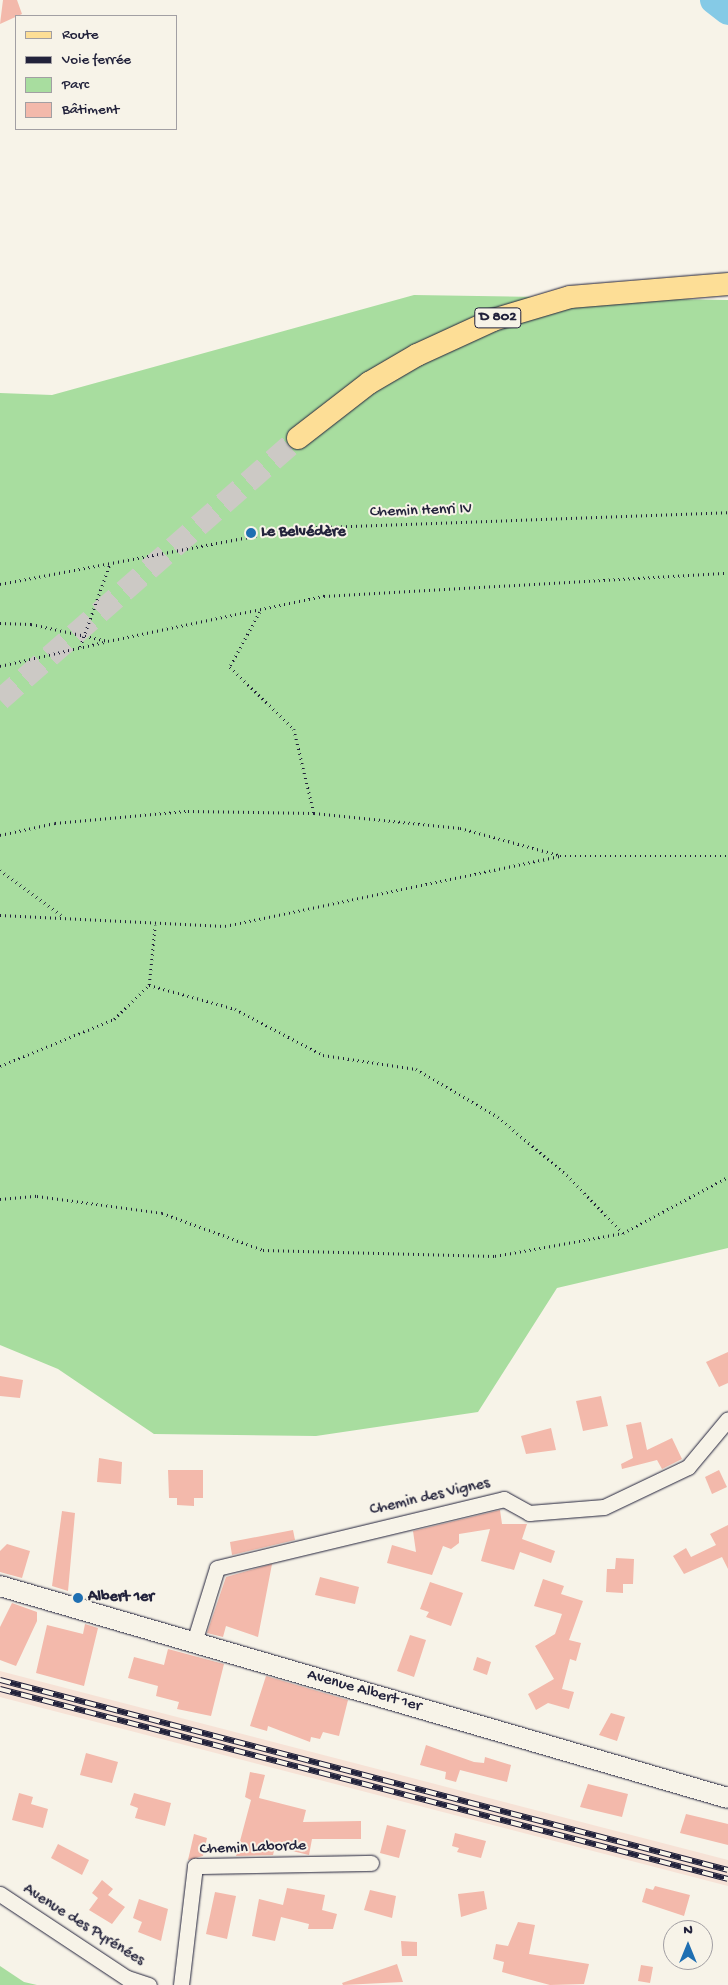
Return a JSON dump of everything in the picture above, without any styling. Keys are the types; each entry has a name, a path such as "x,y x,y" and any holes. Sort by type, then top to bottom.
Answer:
{"main road":[{"name":"D 802","path":"298,438 369,383 417,355 493,320 570,297 728,284"},
{"name":"Avenue Albert 1er","path":"0,1586 728,1798"}],"street":[{"name":"Chemin des Vignes","path":"194,1642 217,1568 504,1499 530,1513 604,1507 688,1467 728,1419"},
{"name":"Chemin Laborde","path":"181,1985 195,1866 371,1863"},
{"name":"Avenue des Pyrénées","path":"0,1894 127,1978 148,1985"}],"path":[{"name":"Chemin Henri IV","path":"0,584 296,528 728,512"},
{"path":"80,647 110,563"},
{"path":"0,666 80,647 324,596 728,572"},
{"path":"260,610 230,667 294,729 314,813"},
{"path":"0,623 31,624 82,638 108,641"},
{"path":"0,835 55,823 188,811 314,813 460,828 560,856"},
{"path":"0,915 63,916 154,925 225,926 560,856 728,856"},
{"path":"0,870 63,916"},
{"path":"0,1066 114,1019 150,985 154,925"},
{"path":"150,985 235,1009 322,1055 416,1069 498,1117 567,1175 623,1233"},
{"path":"0,1199 37,1196 162,1213 263,1250 494,1256 623,1233 728,1177"}],"shaded area":[{"path":"0,1671 728,1860 728,1886 0,1697"}],"green space":[{"path":"414,295 728,300 728,1248 557,1288 478,1412 316,1436 154,1434 58,1369 0,1345 0,393 52,395"},
{"path":"0,1966 24,1982 37,1985 0,1985"}],"building":[{"path":"3,0 17,0 22,14 15,15 15,17 0,24"},
{"path":"728,1352 728,1383 719,1387 706,1362"},
{"path":"0,1376 23,1380 20,1398 0,1396"},
{"path":"601,1396 608,1426 583,1431 576,1401"},
{"path":"641,1422 647,1450 672,1438 682,1459 662,1469 657,1460 622,1469 621,1464 633,1458 626,1425"},
{"path":"551,1428 556,1450 526,1454 521,1436"},
{"path":"99,1458 122,1462 121,1484 97,1482"},
{"path":"168,1470 203,1470 203,1498 194,1498 194,1506 177,1505 177,1498 169,1498"},
{"path":"719,1470 727,1487 712,1494 705,1477"},
{"path":"500,1510 502,1524 527,1524 522,1539 555,1551 551,1563 520,1552 514,1570 481,1561 490,1529 459,1534 459,1543 451,1549 443,1546 432,1575 387,1563 392,1545 416,1552 413,1531"},
{"path":"62,1511 75,1513 68,1591 52,1586"},
{"path":"728,1525 728,1569 722,1557 684,1574 673,1556 686,1548 691,1557 716,1545 710,1534"},
{"path":"293,1530 295,1540 232,1555 230,1542"},
{"path":"7,1544 30,1551 22,1578 0,1572 0,1551"},
{"path":"616,1558 634,1559 633,1584 623,1584 623,1593 606,1592 607,1569 615,1569"},
{"path":"272,1564 258,1637 226,1626 223,1637 207,1633 226,1577"},
{"path":"320,1577 359,1587 355,1604 315,1595"},
{"path":"543,1579 564,1586 561,1594 583,1601 569,1640 581,1643 576,1661 570,1659 562,1689 574,1692 569,1709 548,1703 536,1710 528,1694 554,1679 535,1646 555,1634 562,1614 534,1606"},
{"path":"430,1582 463,1593 451,1626 426,1617 429,1612 420,1609"},
{"path":"12,1603 37,1612 37,1621 16,1666 0,1660 0,1627"},
{"path":"85,1624 98,1628 84,1686 36,1673 47,1625 83,1634"},
{"path":"410,1635 426,1640 414,1677 397,1671"},
{"path":"168,1649 224,1664 211,1716 177,1709 179,1702 156,1696 158,1686 128,1678 134,1657 164,1665"},
{"path":"477,1657 491,1662 487,1675 473,1670"},
{"path":"266,1676 348,1700 339,1736 323,1732 320,1739 311,1737 310,1742 268,1726 267,1731 250,1726"},
{"path":"611,1713 625,1717 617,1741 599,1735"},
{"path":"426,1745 474,1762 484,1763 485,1757 511,1765 507,1782 460,1770 456,1782 445,1779 446,1772 420,1765"},
{"path":"86,1753 118,1762 112,1783 80,1775"},
{"path":"250,1772 265,1775 259,1798 306,1810 303,1822 361,1821 361,1839 312,1839 309,1855 275,1847 273,1855 236,1856 251,1800 245,1797"},
{"path":"588,1784 628,1794 622,1817 580,1807"},
{"path":"19,1793 33,1797 31,1804 48,1809 43,1828 12,1820"},
{"path":"134,1793 171,1803 165,1826 135,1818 138,1808 130,1805"},
{"path":"686,1814 728,1824 728,1845 680,1833"},
{"path":"387,1825 406,1830 399,1858 380,1853"},
{"path":"455,1833 486,1841 481,1858 457,1852 459,1848 452,1846"},
{"path":"194,1834 207,1838 203,1856 188,1860"},
{"path":"58,1844 89,1860 82,1875 51,1858"},
{"path":"102,1880 113,1889 108,1895 125,1907 112,1924 89,1910 98,1898 92,1893"},
{"path":"655,1886 690,1895 684,1916 642,1902 646,1888 653,1890"},
{"path":"287,1888 325,1895 322,1910 337,1914 333,1929 308,1929 309,1924 281,1917 275,1941 252,1936 259,1899 283,1905"},
{"path":"370,1890 396,1896 392,1918 364,1910"},
{"path":"484,1891 487,1909 461,1917 458,1894"},
{"path":"215,1892 236,1896 227,1939 206,1934"},
{"path":"139,1899 168,1909 161,1941 138,1932 142,1922 133,1918"},
{"path":"518,1922 535,1925 529,1954 589,1964 584,1984 550,1985 502,1972 504,1962 493,1959 496,1944 508,1946"},
{"path":"401,1941 417,1942 417,1956 402,1956"},
{"path":"397,1964 403,1982 343,1985 342,1983"},
{"path":"641,1965 653,1967 650,1983 638,1981"}],"waterway":[{"path":"714,0 728,11"}],"tunnel":[{"path":"0,700 298,438"}],"railway":[{"path":"0,1680 728,1870"},
{"path":"0,1689 728,1879"}],"place":[{"name":"Le Belvédère","path":"251,533"},
{"name":"Albert 1er","path":"78,1598"}]}
